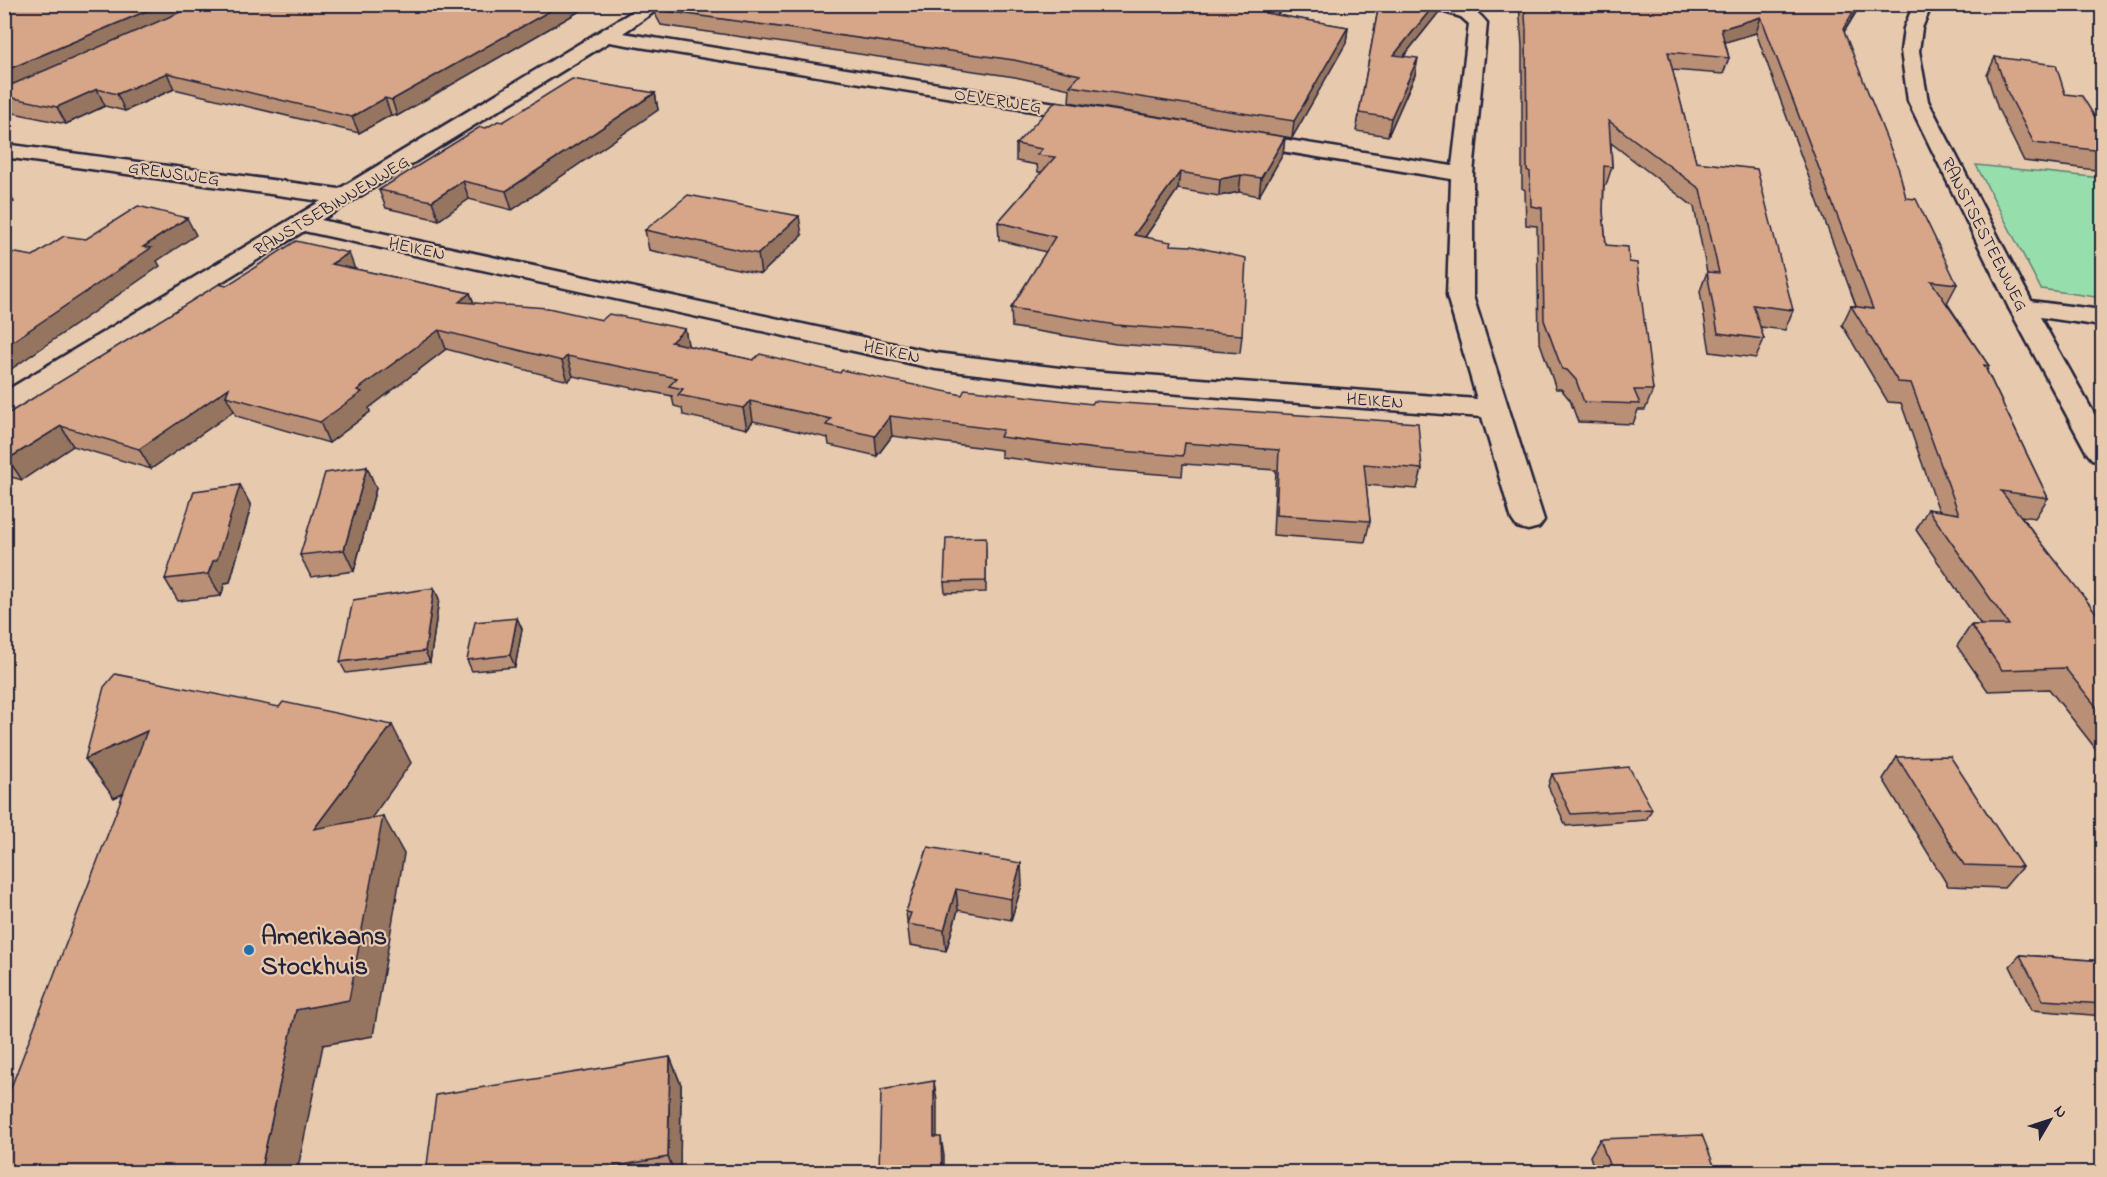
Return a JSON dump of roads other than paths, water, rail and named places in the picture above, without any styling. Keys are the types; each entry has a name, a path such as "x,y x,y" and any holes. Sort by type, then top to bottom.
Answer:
{"street":[{"name":"RANSTSEBINNENWEG","path":"4,404 658,4"},
{"path":"1438,4 1467,13 1478,23 1462,174 1460,296 1528,520"},
{"name":"RANSTSESTEENWEG","path":"1923,4 1912,27 1909,46 1910,63 1918,100 2022,308 2103,453"},
{"name":"OEVERWEG","path":"606,36 1110,117"},
{"path":"1216,135 1462,174"},
{"name":"GRENSWEG","path":"4,150 344,197"},
{"name":"HEIKEN","path":"301,223 936,361 1076,378 1494,409"},
{"path":"2022,308 2103,318"}],"place":[{"name":"Amerikaans Stockhuis","path":"249,950"}]}
